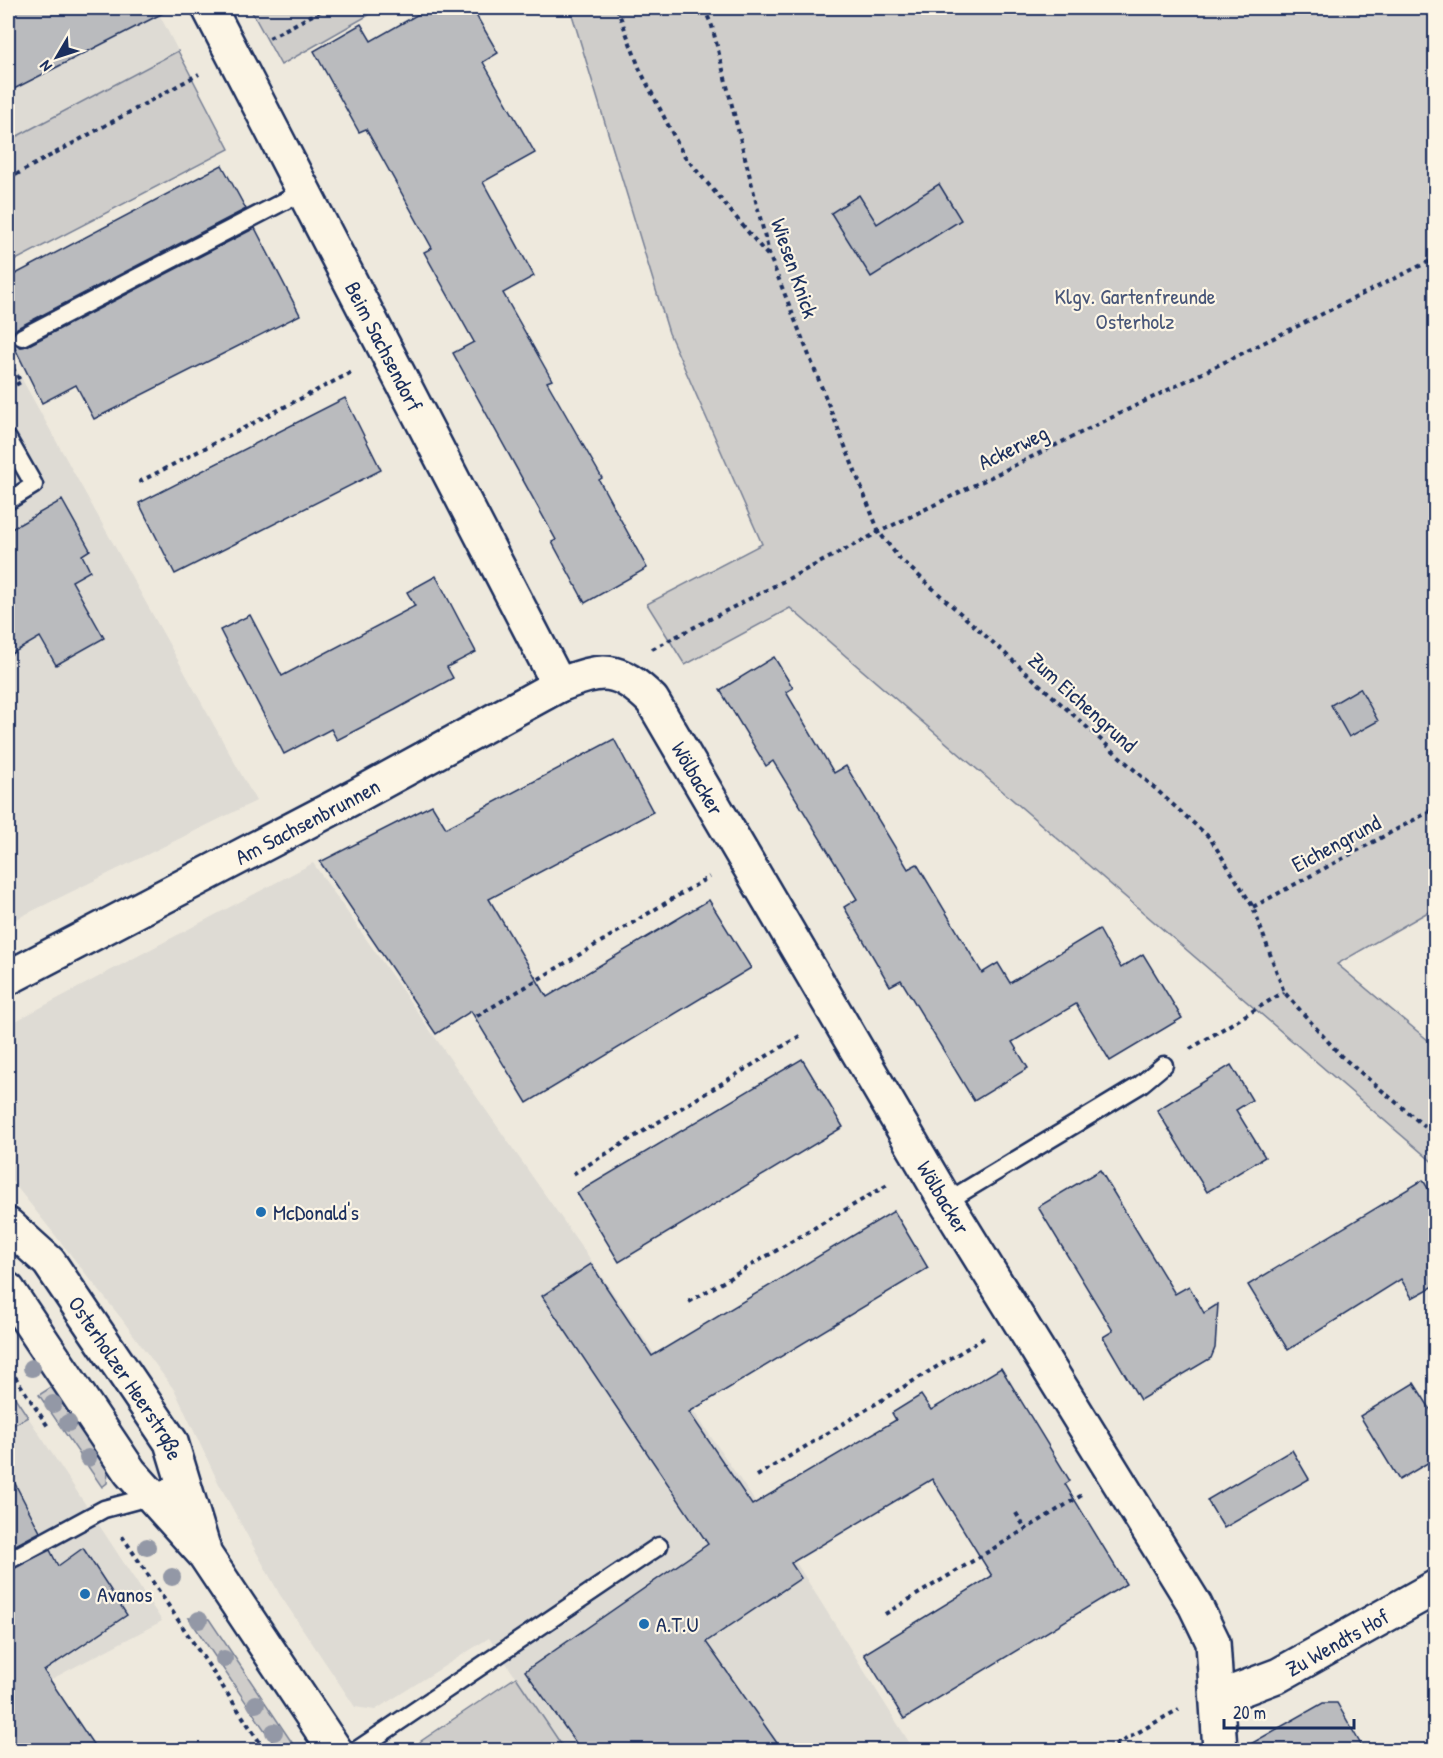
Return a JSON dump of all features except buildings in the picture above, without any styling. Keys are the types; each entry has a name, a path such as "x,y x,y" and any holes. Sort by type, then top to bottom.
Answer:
{"street":[{"name":"Beim Sachsendorf","path":"209,8 302,192 559,685"},
{"name":"Am Sachsenbrunnen","path":"8,978 358,795 559,685 585,674 609,673"},
{"name":"Wölbacker","path":"609,673 632,680 652,700 946,1202 1195,1605 1213,1642 1220,1750"},
{"name":"Osterholzer Heerstraße","path":"8,1225 49,1262 171,1442 205,1555"},
{"name":"Osterholzer Heerstraße","path":"8,1290 130,1472 205,1555 335,1750"},
{"name":"Zu Wendts Hof","path":"1218,1698 1279,1675 1436,1587"}],"lane":[{"path":"22,337 302,192"},
{"path":"8,439 34,485 8,501"},
{"path":"946,1202 1140,1085 1164,1065"},
{"path":"8,1561 104,1509 152,1496 182,1479"},
{"path":"357,1750 659,1546"}],"path":[{"path":"8,179 233,55 326,8"},
{"path":"617,8 640,70 683,154 770,257"},
{"name":"Wiesen Knick","path":"704,8 712,26 770,257 879,532"},
{"name":"Ackerweg","path":"609,673 879,532 1436,258"},
{"path":"139,482 387,354"},
{"path":"8,359 21,382 8,389"},
{"name":"Zum Eichengrund","path":"879,532 899,558 1210,838 1253,907 1284,992"},
{"name":"Eichengrund","path":"1253,907 1436,808"},
{"path":"477,1016 744,856"},
{"path":"1164,1065 1284,992 1341,1056 1436,1136"},
{"path":"573,1174 837,1014"},
{"path":"689,1302 924,1164"},
{"path":"757,1476 1016,1318"},
{"path":"8,1366 51,1431"},
{"path":"885,1614 1025,1528 1114,1477"},
{"path":"104,1509 266,1750"},
{"path":"1016,1513 1025,1528"},
{"path":"1107,1750 1180,1709 1218,1698"}],"shaded area":[{"path":"8,8 156,8 178,51 8,141"},
{"path":"8,354 256,801 8,923"},
{"path":"313,863 588,1256 790,1553 914,1750 565,1750 489,1638 375,1710 355,1707 280,1595 219,1484 175,1391 121,1318 8,1176 8,1025"},
{"path":"28,1417 162,1621 8,1702 8,1428"}],"green space":[{"path":"261,8 381,8 281,65 252,12"},
{"name":"Klgv. Gartenfreunde Osterholz","path":"570,8 1435,8 1435,908 1337,964 1435,1046 1435,1164 790,608 685,665 647,604 762,544 669,333"},
{"path":"178,51 229,149 8,264 8,141"},
{"path":"53,1386 108,1470 107,1483 102,1487 39,1395"},
{"path":"8,1387 28,1417 8,1428"},
{"path":"189,1618 209,1619 297,1750 278,1750"},
{"path":"516,1677 565,1750 412,1750 421,1741"}],"place":[{"name":"McDonald's","path":"261,1212"},
{"name":"Avanos","path":"85,1594"},
{"name":"A.T.U","path":"644,1624"}]}
